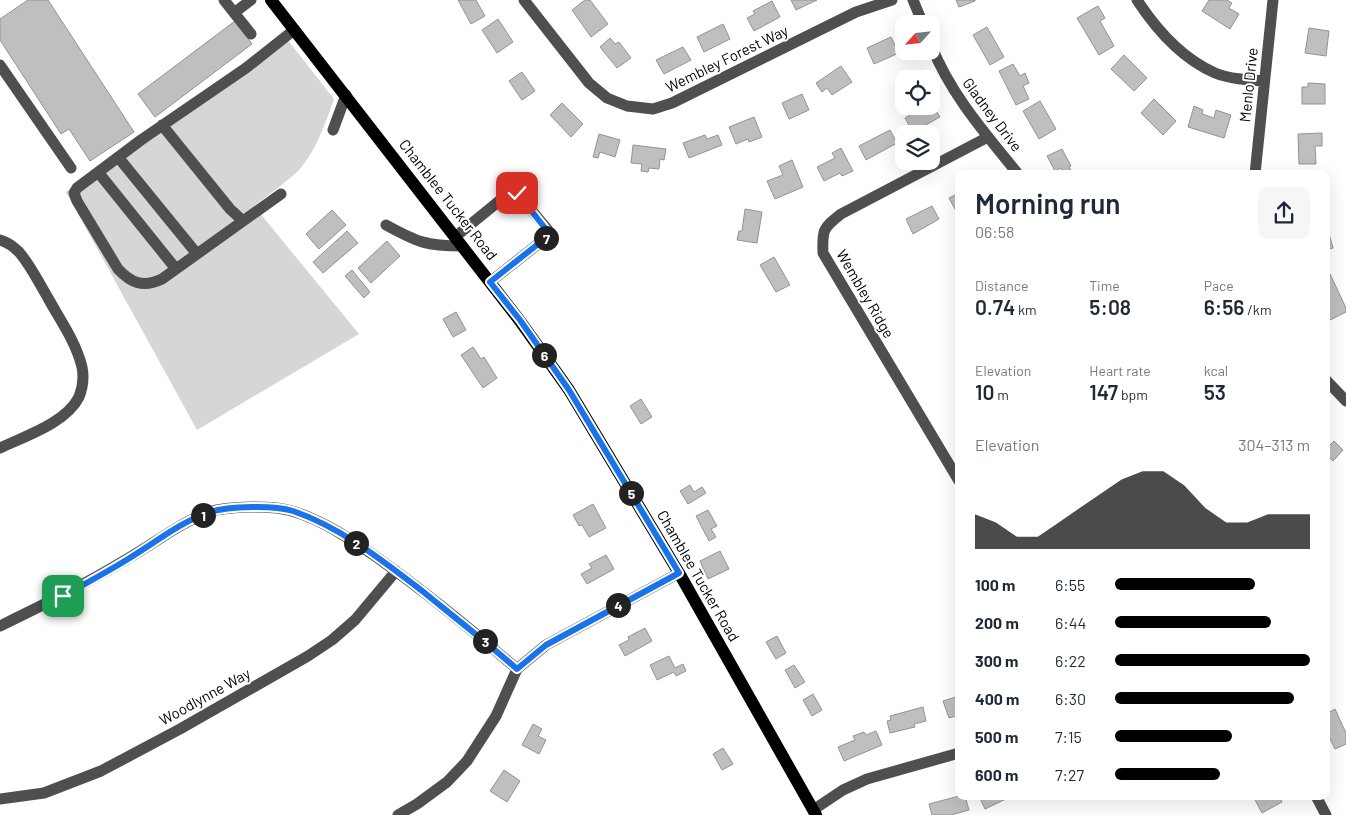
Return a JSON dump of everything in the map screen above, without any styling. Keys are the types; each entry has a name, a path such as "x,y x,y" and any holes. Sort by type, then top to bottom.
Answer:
{"main road":[{"name":"Chamblee Tucker Road","path":"271,0 520,320 569,390 679,573 815,812"}],"street":[{"path":"224,0 251,34"},
{"path":"234,13 251,0"},
{"name":"Wembley Forest Way","path":"524,0 589,83 607,98 627,106 654,109 672,103 856,12 892,0"},
{"path":"913,0 919,15"},
{"path":"1137,0 1164,35 1194,61 1216,73 1244,80 1264,82"},
{"name":"Menlo Drive","path":"1256,170 1273,0"},
{"path":"281,194 153,284 143,284 135,283 126,278 118,270 74,193 77,188 118,157 246,68 294,30"},
{"name":"Gladney Drive","path":"938,60 966,110 1015,170"},
{"path":"0,65 71,168"},
{"path":"333,130 346,95"},
{"path":"162,125 230,209 243,221"},
{"name":"Wembley Ridge","path":"955,475 823,253 822,235 828,224 841,214 988,137"},
{"path":"118,157 196,254"},
{"path":"98,172 176,269"},
{"path":"386,225 421,243 439,246 459,241 509,193 517,193 549,233 547,237 490,282"},
{"path":"0,240 6,242 18,252 34,275 75,346 82,368 83,382 80,394 73,408 59,419 0,448"},
{"path":"1330,384 1346,401"},
{"path":"0,626 63,596 129,559 167,533 209,512 226,508 248,507 290,510 342,534 396,571 476,633 517,669"},
{"name":"Woodlynne Way","path":"0,799 44,793 101,770 308,656 332,640 355,620 396,571"},
{"path":"398,815 447,782 467,761 496,716 517,669 546,645 679,573"},
{"path":"815,812 843,790 867,779 955,754"},
{"path":"1318,800 1326,815"}],"shaded area":[{"path":"283,34 334,99 319,137 303,165 297,172 254,206 359,334 197,430 66,192"}],"building":[{"path":"28,0 48,0 134,132 90,161 69,129 61,134 0,40 0,19"},
{"path":"458,0 476,0 485,16 471,24"},
{"path":"585,0 590,0 608,24 591,37 572,10"},
{"path":"791,0 817,0 796,10"},
{"path":"956,0 975,0 975,1 959,7"},
{"path":"1209,0 1227,0 1232,3 1229,8 1239,14 1230,29 1202,11"},
{"path":"772,1 780,17 754,31 747,18 755,14 753,11"},
{"path":"1098,6 1105,18 1100,21 1114,46 1099,55 1077,18"},
{"path":"498,19 513,42 497,53 482,30"},
{"path":"235,21 252,44 155,117 138,94"},
{"path":"723,24 730,39 704,52 697,37"},
{"path":"987,27 1004,57 990,65 973,35"},
{"path":"1309,28 1329,31 1326,56 1305,53"},
{"path":"891,37 895,45 895,55 874,64 867,48"},
{"path":"610,38 615,44 619,42 631,58 617,68 600,47"},
{"path":"683,47 691,60 664,74 656,60"},
{"path":"1124,55 1147,78 1134,91 1111,69"},
{"path":"1013,64 1020,76 1025,73 1029,83 1023,86 1029,99 1016,105 999,71"},
{"path":"841,66 852,82 832,95 827,88 822,92 816,83"},
{"path":"522,72 535,91 522,100 509,81"},
{"path":"1308,83 1325,84 1325,104 1302,104 1302,87 1308,87"},
{"path":"802,94 809,110 789,119 782,103"},
{"path":"1154,99 1176,121 1163,135 1141,113"},
{"path":"1040,101 1056,129 1039,139 1023,111"},
{"path":"562,103 583,124 571,137 550,115"},
{"path":"1194,106 1203,110 1202,114 1214,118 1216,110 1231,115 1224,138 1188,127"},
{"path":"910,115 939,115 940,117 926,125 909,125 905,118"},
{"path":"754,117 762,137 749,142 748,139 736,144 729,127"},
{"path":"890,130 895,139 895,144 866,160 859,146"},
{"path":"1322,133 1322,146 1315,146 1316,164 1299,164 1298,134"},
{"path":"599,134 620,140 615,157 600,152 598,158 593,157"},
{"path":"705,135 707,139 718,135 722,145 689,158 683,143"},
{"path":"633,145 666,149 664,160 660,159 659,169 649,168 648,172 641,171 642,164 631,163"},
{"path":"841,148 853,171 842,176 840,173 824,181 817,167 835,158 832,153"},
{"path":"1062,149 1071,166 1069,167 1071,170 1062,170 1061,168 1054,170 1047,156"},
{"path":"792,160 803,187 775,199 767,181 783,175 779,166"},
{"path":"955,195 955,209 949,198"},
{"path":"932,206 939,219 913,234 906,219"},
{"path":"745,209 762,212 757,243 737,240 739,231 742,231"},
{"path":"332,210 346,225 319,249 306,234"},
{"path":"347,231 358,243 323,273 313,262"},
{"path":"1330,238 1333,248 1330,249"},
{"path":"387,241 400,256 371,283 358,268"},
{"path":"774,257 790,285 776,292 760,265"},
{"path":"352,270 370,292 364,298 345,276"},
{"path":"1330,274 1346,308 1346,312 1330,320"},
{"path":"456,312 466,330 453,337 443,319"},
{"path":"473,347 481,359 484,357 497,378 483,388 461,355"},
{"path":"641,399 652,417 641,424 630,406"},
{"path":"1334,441 1343,450 1333,461 1330,458 1330,445"},
{"path":"690,485 694,492 702,487 706,493 688,504 680,491"},
{"path":"593,504 606,528 589,537 582,525 579,526 573,515"},
{"path":"708,510 717,526 711,529 716,537 709,541 696,516"},
{"path":"720,551 729,569 708,579 700,561"},
{"path":"606,555 614,569 587,584 581,574 592,568 589,564"},
{"path":"645,628 652,641 625,656 619,645 629,640 628,637"},
{"path":"777,636 786,653 776,659 766,642"},
{"path":"669,656 675,668 683,664 686,671 676,676 674,672 657,680 650,665"},
{"path":"794,665 805,682 795,688 785,670"},
{"path":"813,694 822,710 812,716 803,700"},
{"path":"955,697 955,716 949,718 943,701"},
{"path":"923,707 926,721 914,724 915,727 890,733 887,721 891,720 890,716"},
{"path":"1335,709 1346,733 1346,744 1335,749 1330,739 1330,712"},
{"path":"533,724 542,729 538,736 546,740 539,754 522,745"},
{"path":"876,731 882,745 844,761 838,747 855,740 853,736 864,732 866,735"},
{"path":"723,748 733,764 722,770 713,754"},
{"path":"504,770 520,781 507,802 490,791"},
{"path":"955,797 955,800 966,800 969,810 951,815 932,815 929,804"},
{"path":"981,800 1004,800 985,809"},
{"path":"1255,800 1281,800 1282,802 1262,813"}],"route":[{"path":"63,596 129,559 167,533 209,512 226,508 248,507 290,510 342,534 396,571 476,633 517,669 546,645 618,604 679,573 569,390 520,320 490,282 547,237 549,233 517,193"}]}
